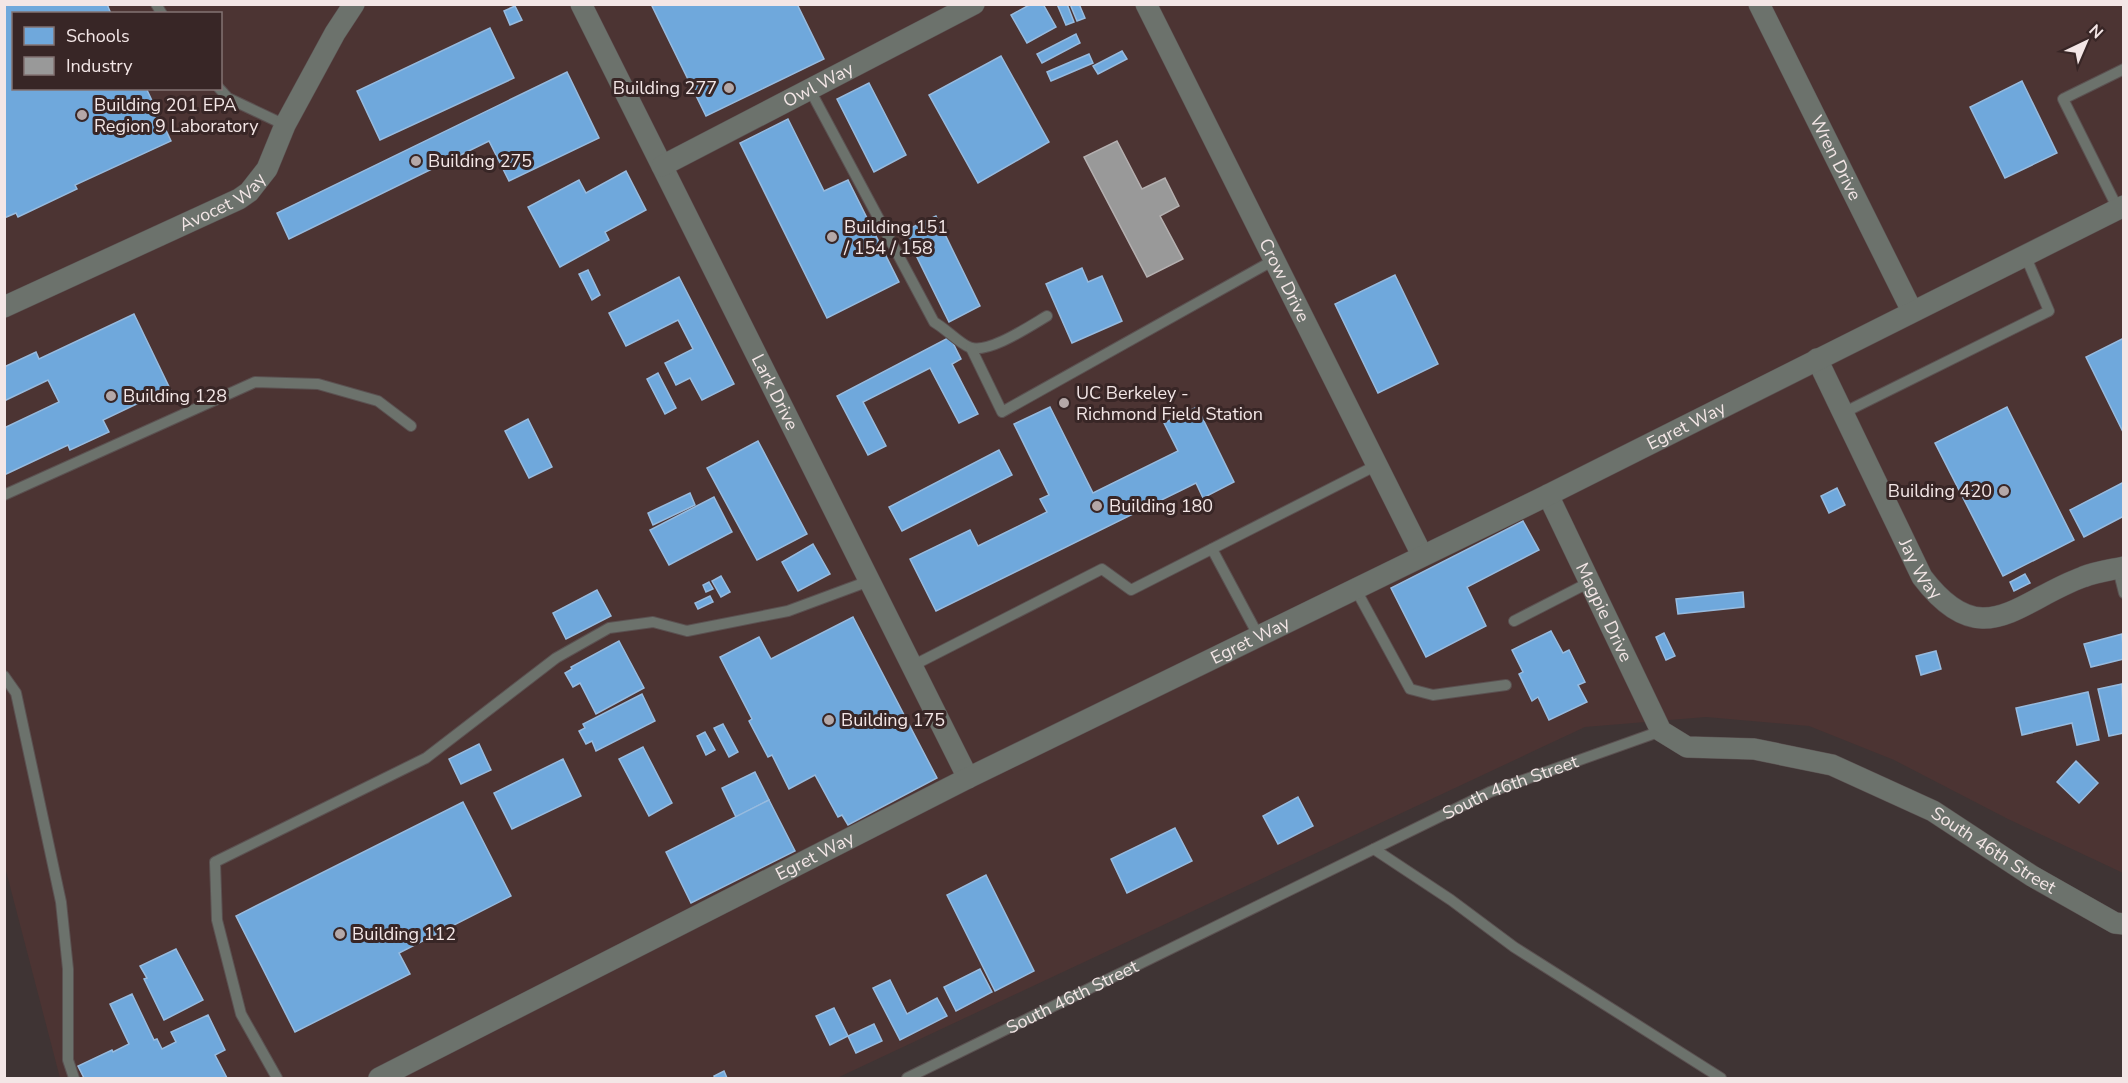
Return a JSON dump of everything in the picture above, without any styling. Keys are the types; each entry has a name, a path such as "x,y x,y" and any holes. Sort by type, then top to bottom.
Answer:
{"street":[{"name":"Avocet Way","path":"4,307 249,192 267,169 285,125 335,33 354,4"},
{"name":"Lark Drive","path":"581,4 968,778"},
{"name":"Owl Way","path":"662,166 974,4"},
{"name":"Crow Drive","path":"1146,4 1422,555"},
{"name":"Wren Drive","path":"1759,4 1912,311"},
{"name":"Egret Way","path":"379,1078 968,778 1548,495 2121,207"},
{"name":"Jay Way","path":"1817,359 1922,577 1933,591 1954,608 1974,618 2001,617 2083,576 2121,568"},
{"name":"Magpie Drive","path":"1548,495 1661,730"},
{"name":"South 46th Street","path":"1661,730 1687,747 1754,749 1832,765 1933,811 2032,876 2115,923 2124,924"}],"lane":[{"path":"2121,207 2063,99 2124,69"},
{"path":"221,90 228,98 285,125"},
{"path":"810,90 934,322 947,329 967,347 978,350 1047,316"},
{"path":"1843,413 2049,310 2025,255"},
{"path":"971,348 1002,412 1274,260"},
{"path":"4,495 255,382 318,384 378,401 411,426"},
{"path":"912,666 1102,569 1131,590 1377,465"},
{"path":"1212,549 1258,635"},
{"path":"2121,568 2124,593"},
{"path":"277,1078 241,1014 217,920 215,862 426,758 556,658 609,628 653,622 687,631 788,610 869,580"},
{"path":"1514,621 1590,582"},
{"path":"1355,588 1410,689 1433,696 1506,685"},
{"path":"4,676 16,693 62,902 68,969 68,1060 74,1078"},
{"name":"South 46th Street","path":"907,1078 1490,792 1661,730"},
{"path":"1374,849 1451,900 1514,947 1721,1078"}],"shaded area":[{"name":"UC Berkeley - Richmond Field Station","path":"4,5 2123,5 2123,873 2008,819 1894,760 1809,726 1706,717 1585,727 837,1078 60,1078 5,867"}],"building: Schools":[{"name":"Building 201 EPA Region 9 Laboratory","path":"4,4 107,4 110,12 12,12 12,90 147,90 171,141 75,185 77,189 18,217 16,213 4,218"},
{"name":"Building 277","path":"651,4 797,4 824,59 706,116"},
{"path":"1031,4 1043,4 1056,27 1027,43 1011,15"},
{"path":"1057,4 1067,4 1074,22 1066,25"},
{"path":"1070,4 1079,4 1085,18 1077,21"},
{"path":"515,6 522,20 510,25 504,11"},
{"path":"490,28 514,78 380,140 357,91"},
{"path":"1076,34 1080,43 1042,63 1037,54"},
{"path":"1122,51 1127,59 1098,74 1093,66"},
{"path":"1089,54 1093,63 1051,81 1047,72"},
{"path":"1001,56 1049,142 978,183 929,95"},
{"name":"Building 275","path":"567,72 599,138 509,181 489,141 289,239 277,213"},
{"path":"2022,81 2057,153 2005,178 1970,107"},
{"path":"869,83 906,155 874,172 837,99"},
{"name":"Building 151 / 154 / 158","path":"788,119 824,191 848,180 899,282 827,318 740,143"},
{"path":"626,171 646,210 605,232 609,240 560,267 528,207 579,180 586,193"},
{"path":"936,216 980,306 949,322 904,231"},
{"path":"1082,268 1088,282 1102,276 1122,321 1072,343 1046,284"},
{"path":"588,270 600,295 592,300 579,274"},
{"path":"1395,275 1438,364 1378,393 1335,304"},
{"path":"679,277 734,384 702,400 690,378 676,385 665,363 693,349 678,320 626,346 609,313"},
{"name":"Building 128","path":"134,314 172,393 149,404 147,399 103,420 109,432 70,450 68,445 4,475 4,428 59,402 48,380 4,401 4,367 36,352 39,359"},
{"path":"950,337 961,359 952,364 978,414 959,423 930,368 863,402 886,446 868,455 837,396"},
{"path":"2124,338 2124,434 2086,357"},
{"path":"658,373 676,408 665,414 647,379"},
{"name":"Building 180","path":"1050,407 1093,493 1178,451 1164,423 1197,407 1234,482 1203,498 1196,483 936,611 910,559 970,530 978,546 1047,512 1040,499 1049,495 1014,424"},
{"name":"Building 420","path":"2007,407 2074,540 2003,576 1935,443"},
{"path":"528,419 552,467 529,478 505,431"},
{"path":"758,441 807,534 757,560 707,468"},
{"path":"999,450 1012,475 902,531 889,507"},
{"path":"2124,482 2124,516 2084,537 2070,510"},
{"path":"1837,488 1845,505 1829,513 1821,496"},
{"path":"690,493 695,505 653,525 648,513"},
{"path":"714,497 732,532 669,565 650,530"},
{"path":"1523,521 1539,550 1467,587 1486,626 1426,657 1391,588"},
{"path":"813,544 830,574 798,591 782,562"},
{"path":"2025,574 2030,583 2014,591 2010,582"},
{"path":"721,576 730,592 721,597 712,581"},
{"path":"709,582 713,589 706,592 703,585"},
{"path":"597,590 611,616 566,639 553,613"},
{"path":"1743,592 1744,607 1678,614 1676,599"},
{"path":"710,596 713,602 698,609 695,603"},
{"name":"Building 175","path":"853,617 937,778 848,825 842,815 838,817 815,775 789,789 772,755 768,757 749,721 752,719 720,657 759,637 771,659"},
{"path":"1551,631 1563,653 1569,650 1585,682 1578,685 1587,702 1549,720 1538,697 1532,701 1519,674 1523,672 1512,650"},
{"path":"1664,633 1675,656 1666,660 1656,637"},
{"path":"2122,634 2124,659 2091,667 2084,644"},
{"path":"619,641 644,688 596,714 580,683 573,687 565,673 572,669 571,667"},
{"path":"1936,651 1941,669 1921,675 1916,656"},
{"path":"2122,684 2124,733 2109,736 2098,689"},
{"path":"2088,692 2099,740 2077,745 2072,723 2022,735 2016,708"},
{"path":"642,694 655,721 596,751 592,741 586,744 579,731 585,728 583,724"},
{"path":"723,724 738,752 729,757 714,728"},
{"path":"705,732 715,750 706,755 697,736"},
{"path":"479,744 491,770 461,784 449,759"},
{"path":"643,747 672,803 649,816 619,759"},
{"path":"563,759 581,796 512,829 494,793"},
{"path":"2076,761 2098,783 2079,803 2057,782"},
{"path":"755,772 769,800 736,817 722,788"},
{"path":"1298,797 1313,826 1278,844 1263,816"},
{"path":"769,800 795,851 691,903 666,852"},
{"name":"Building 112","path":"463,802 511,896 399,953 410,974 295,1032 236,916"},
{"path":"1175,828 1192,861 1127,893 1111,859"},
{"path":"986,875 1034,971 995,991 947,895"},
{"path":"176,949 203,1000 164,1020 140,966"},
{"path":"980,969 992,992 956,1011 944,987"},
{"path":"890,980 907,1014 937,998 947,1016 900,1040 873,988"},
{"path":"132,994 154,1040 157,1039 162,1049 176,1042 171,1032 208,1015 225,1050 215,1055 227,1078 84,1078 78,1066 129,1044 110,1004"},
{"path":"834,1008 848,1036 830,1045 816,1016"},
{"path":"874,1024 882,1041 856,1053 848,1036"},
{"path":"724,1071 727,1078 715,1078 714,1076"}],"building: Industry":[{"path":"1117,141 1142,189 1165,178 1179,206 1160,216 1183,259 1147,277 1084,157"}],"place":[{"name":"Building 277","path":"729,88"},
{"name":"Building 201 EPA Region 9 Laboratory","path":"82,115"},
{"name":"Building 275","path":"416,161"},
{"name":"Building 151 / 154 / 158","path":"832,237"},
{"name":"Building 128","path":"111,396"},
{"name":"UC Berkeley - Richmond Field Station","path":"1064,403"},
{"name":"Building 420","path":"2004,491"},
{"name":"Building 180","path":"1097,506"},
{"name":"Building 175","path":"829,720"},
{"name":"Building 112","path":"340,934"}]}
